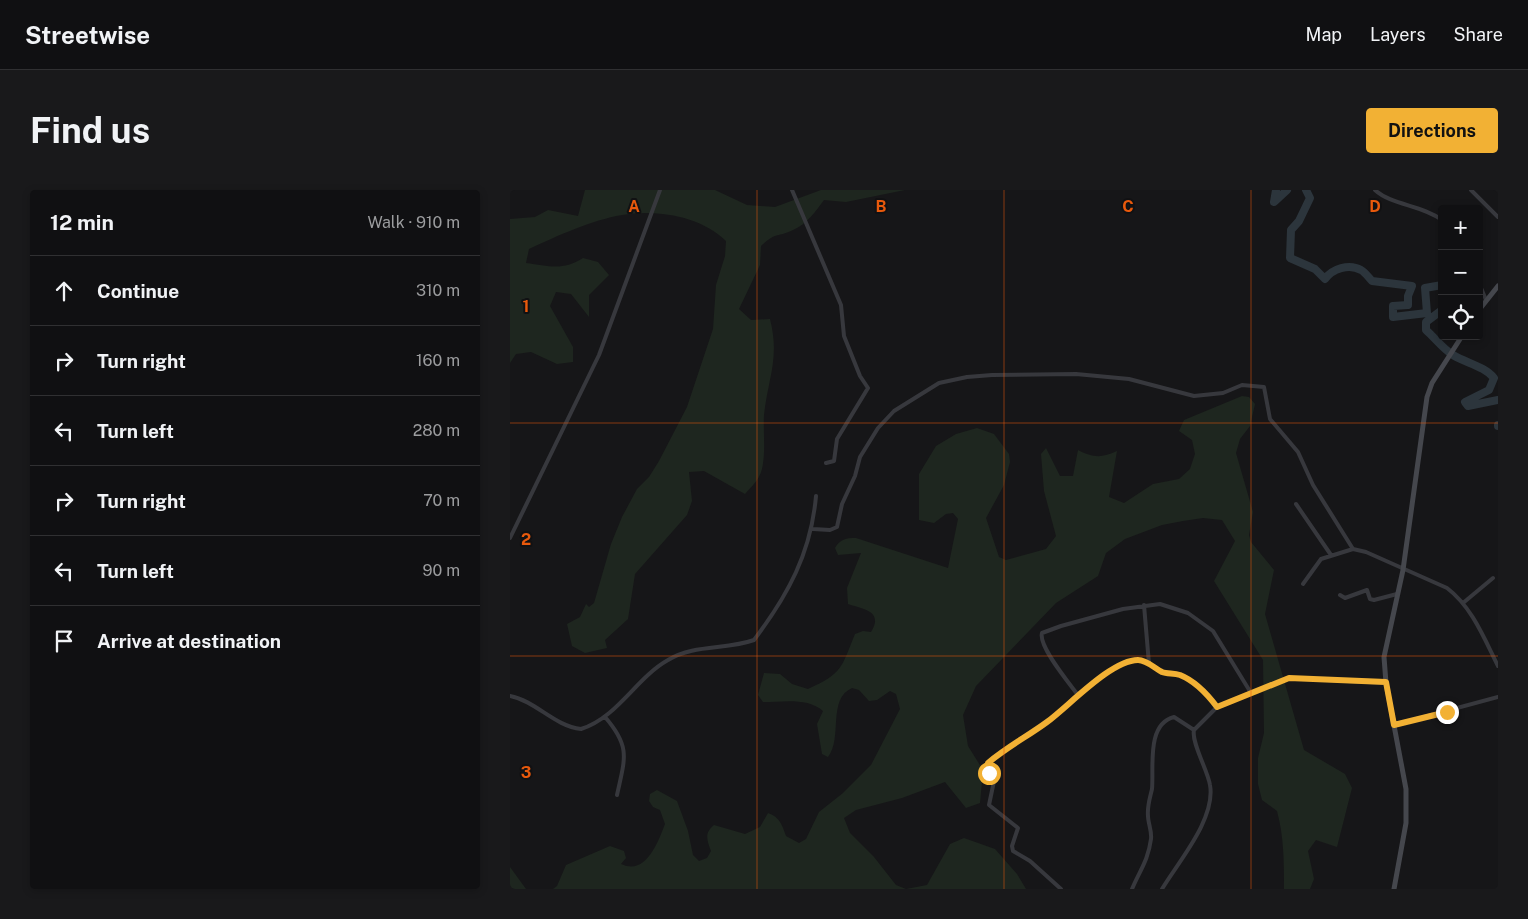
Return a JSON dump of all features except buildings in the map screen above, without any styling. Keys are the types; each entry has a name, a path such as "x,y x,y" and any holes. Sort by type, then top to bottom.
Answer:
{"street":[{"path":"510,538 599,355 660,190"},
{"path":"792,190 841,305 844,336 860,376 868,388 837,439 834,461 826,463"},
{"path":"1375,190 1391,199 1418,207 1438,218"},
{"path":"1471,190 1498,217"},
{"path":"1483,304 1497,288"},
{"path":"1483,293 1486,300"},
{"path":"1394,889 1406,823 1406,789 1386,682 1384,657 1403,570 1427,397 1432,382 1459,341"},
{"path":"813,529 830,530 837,527 842,504 855,476 860,457 878,428 894,411 939,383 967,377 992,375 1105,375 1194,396 1223,393 1242,385 1264,387 1270,419 1298,452 1317,492 1353,549"},
{"path":"510,696 523,699 557,720 576,728 585,728 605,717 647,674 670,658 705,648 754,640 790,588 813,529 816,496"},
{"path":"1296,504 1332,555"},
{"path":"1303,584 1319,560 1353,549 1366,552 1446,588 1464,603 1498,666"},
{"path":"1464,603 1493,578"},
{"path":"1340,595 1345,598 1367,590 1370,599 1374,600 1397,594"},
{"path":"1078,695 1054,661 1043,641 1042,633 1061,626 1144,605 1160,604 1188,613 1203,623 1222,642 1227,657 1251,693"},
{"path":"1144,605 1149,664"},
{"path":"1061,889 1030,861 1013,851 1012,846 1018,828 989,805 994,781 987,767 988,763 1009,746 1048,721 1078,695 1124,664 1140,660 1161,672 1187,678 1209,696 1217,707"},
{"path":"1194,730 1217,707 1274,682 1300,677 1386,682"},
{"path":"1394,725 1498,698"},
{"path":"605,717 620,737 624,750 617,795"},
{"path":"1132,889 1145,865 1151,839 1147,815 1152,787 1151,763 1157,732 1160,725 1174,717 1194,730"},
{"path":"1162,889 1193,844 1211,793 1207,772 1195,741 1194,730"}],"shaded area":[{"path":"585,190 715,190 747,205 775,207 821,190 905,190 846,202 824,200 810,217 798,227 774,236 761,246 760,265 739,309 751,320 770,319 773,333 774,357 764,415 764,455 761,473 745,494 704,471 689,472 692,501 687,515 635,574 628,619 605,640 607,648 585,653 572,646 567,624 580,617 586,604 589,607 594,603 611,544 622,517 637,489 649,477 659,461 687,407 713,329 716,285 725,256 726,241 716,232 691,220 663,214 635,213 611,217 587,225 529,249 526,263 562,266 569,265 583,258 598,262 609,275 589,295 589,317 571,294 556,292 550,306 573,347 573,362 557,364 531,352 516,354 510,363 510,219 535,217 548,210 578,216"},
{"path":"1242,396 1249,397 1255,404 1250,426 1240,439 1236,453 1253,512 1249,535 1251,542 1274,570 1265,614 1304,750 1345,774 1352,788 1337,847 1316,840 1308,851 1314,879 1310,889 1284,889 1284,859 1277,811 1262,800 1258,784 1258,758 1264,733 1263,660 1214,581 1235,541 1222,520 1203,518 1162,525 1125,539 1106,553 1098,576 1056,603 976,686 963,715 968,746 983,770 980,803 966,808 945,782 902,798 856,810 844,818 850,833 874,857 896,885 906,889 553,889 557,886 566,865 610,846 624,851 626,858 621,864 630,866 644,861 655,848 665,824 660,810 653,807 649,801 650,794 657,790 677,801 688,831 693,855 699,861 707,858 711,851 707,837 714,825 745,834 760,827 768,813 778,819 786,836 799,843 806,839 819,812 843,793 871,765 900,709 896,694 890,691 877,700 869,701 859,690 852,688 844,693 837,710 835,740 828,757 822,754 817,724 823,711 802,702 763,702 758,695 764,673 780,674 792,684 808,689 828,678 835,674 843,662 855,634 863,631 871,632 875,619 873,615 870,612 848,604 847,588 861,553 838,555 835,548 841,541 856,538 948,568 958,519 953,513 946,514 934,523 919,520 919,474 936,446 956,434 977,428 994,434 1009,454 1010,462 1004,485 986,518 999,557 1006,560 1046,549 1056,536 1044,491 1041,454 1046,448 1060,476 1073,476 1078,450 1088,455 1098,456 1117,451 1109,497 1124,503 1153,484 1179,479 1190,469 1195,454 1192,440 1179,431 1184,420"},
{"path":"964,838 995,849 1017,874 1026,889 906,889 927,885 950,844"},
{"path":"510,867 526,889 510,889"}],"waterway":[{"path":"1276,190 1274,202 1287,190"},
{"path":"1306,190 1310,198 1299,221 1291,230 1290,258 1315,269 1325,279 1336,270 1351,267 1362,271 1372,281 1412,286 1408,296 1408,305 1393,306 1393,317 1427,313 1425,288 1438,286"},
{"path":"1438,313 1426,322 1426,330 1449,353 1485,370 1494,378 1489,390 1465,402 1468,406 1498,400"}],"route":[{"path":"989,773 987,770 988,763 1009,746 1048,721 1099,679 1134,660 1145,661 1161,672 1187,678 1209,696 1217,707 1274,682 1300,677 1386,682 1394,725 1447,712"}]}
